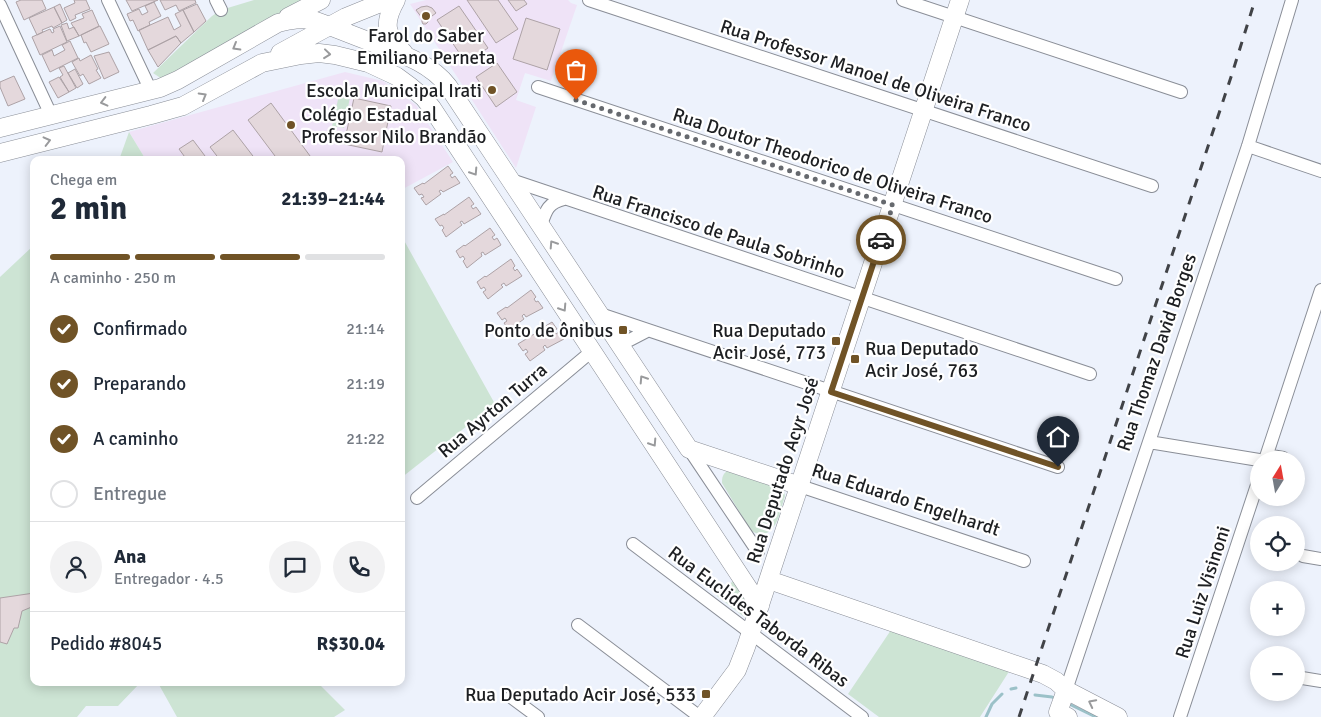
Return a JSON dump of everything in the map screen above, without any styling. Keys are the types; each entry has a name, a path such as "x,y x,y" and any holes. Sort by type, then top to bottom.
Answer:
{"street":[{"path":"108,0 151,91"},
{"path":"0,128 151,91 178,80 321,0"},
{"path":"0,153 183,106 329,26 388,0"},
{"path":"396,0 387,21 388,30 395,44 408,56"},
{"name":"Rua Professor Manoel de Oliveira Franco","path":"589,0 1152,186"},
{"path":"903,0 1181,92"},
{"name":"Rua Deputado Acyr José","path":"701,717 737,670 744,653 960,0"},
{"name":"Rua Thomaz David Borges","path":"1061,715 1066,690 1248,146 1292,0"},
{"path":"0,5 51,115"},
{"path":"278,23 304,18 313,20 408,56 426,66 444,80 758,552"},
{"path":"262,63 300,54 319,54 353,59 375,66 396,76 424,98 760,606"},
{"name":"Rua Doutor Theodorico de Oliveira Franco","path":"538,87 1116,279"},
{"path":"19,124 15,128 15,140 24,146"},
{"path":"0,141 0,149"},
{"path":"1248,146 1321,170"},
{"name":"Rua Francisco de Paula Sobrinho","path":"511,180 1090,374"},
{"path":"506,221 517,208 543,191"},
{"name":"Rua Francisco de Paula Sobrinho","path":"541,225 546,210 551,204 564,198"},
{"path":"1266,451 1321,290"},
{"path":"600,314 1058,467"},
{"path":"592,351 599,354 611,352 620,345 647,331"},
{"name":"Rua Ayrton Turra","path":"417,498 592,351"},
{"path":"1149,442 1250,456"},
{"name":"Rua Eduardo Engelhardt","path":"689,449 1024,561"},
{"name":"Rua Luiz Visinoni","path":"1180,717 1250,506"},
{"name":"Rua Euclides Taborda Ribas","path":"633,544 862,717"},
{"path":"1305,556 1321,558"},
{"path":"769,580 1034,671 1118,717"},
{"path":"578,625 701,717"},
{"path":"1305,678 1321,681"},
{"path":"511,697 538,717"}],"shaded area":[{"name":"Escola Municipal Irati","path":"426,0 568,0 577,5 551,81 525,73 516,100 536,107 516,168 410,4"},
{"name":"Colégio Estadual Professor Nilo Brandão","path":"345,72 383,81 416,105 453,162 405,188 405,156 144,156 129,132"}],"green space":[{"path":"254,0 308,0 179,71 162,79 153,73 212,16 221,10"},
{"path":"339,95 350,97 344,128 332,126"},
{"path":"129,132 144,156 120,156"},
{"path":"405,242 495,404 405,475"},
{"path":"30,249 30,686 137,686 118,706 86,706 77,717 0,717 0,277"},
{"path":"727,471 780,487 784,491 785,496 781,511 771,530 759,534 751,531 722,483 723,476"},
{"path":"734,580 751,605 747,619 717,596"},
{"path":"891,630 1010,670 980,717 879,717 848,694"},
{"path":"160,686 321,686 345,710 334,717 177,717"}],"building":[{"path":"21,0 42,0 46,9 24,20 16,2"},
{"path":"74,0 86,0 90,9 75,15 76,18 70,21 64,8 75,3"},
{"path":"126,0 158,0 132,11"},
{"path":"160,0 195,0 196,3 179,11 176,5 165,10"},
{"path":"467,0 498,0 518,29 496,43"},
{"path":"508,0 524,0 527,4 516,11"},
{"path":"154,2 161,16 149,22 150,25 138,31 133,20 130,21 127,14 139,9 142,15 148,12 145,6"},
{"path":"60,4 67,20 62,23 54,7"},
{"path":"197,4 206,21 194,32 183,10"},
{"name":"Farol do Saber Emiliano Perneta","path":"427,6 436,13 428,19 426,24 423,24 422,18 416,10"},
{"path":"459,6 488,48 466,63 437,20"},
{"path":"54,7 62,23 53,28 52,26 42,30 43,32 37,35 29,18"},
{"path":"92,10 99,26 79,36 71,23 84,18 82,14"},
{"path":"183,10 194,32 181,43 176,36 148,50 139,30 168,17 174,30 181,26 175,14"},
{"path":"526,18 560,29 547,70 513,59"},
{"path":"67,23 69,29 74,27 79,36 67,41 61,25"},
{"path":"60,26 67,42 40,55 32,37 50,29 52,33 54,32 53,29"},
{"path":"100,26 109,44 91,52 81,35"},
{"path":"176,36 181,43 158,67 148,50"},
{"path":"70,41 78,58 50,72 42,55 52,50 54,56 65,50 62,45"},
{"path":"109,52 119,72 104,79 94,56"},
{"path":"91,55 101,78 89,84 83,74 80,76 72,62 79,58 80,61"},
{"path":"497,63 517,92 496,107 476,77"},
{"path":"64,66 76,88 69,92 60,77 63,75 59,68"},
{"path":"75,69 83,84 77,88 68,73"},
{"path":"14,76 25,99 8,106 0,87 0,82"},
{"path":"59,77 69,92 58,98 49,82"},
{"path":"354,98 391,106 382,152 344,144"},
{"path":"271,103 310,156 275,156 248,120"},
{"path":"233,130 253,156 217,156 210,147"},
{"path":"193,140 205,156 184,156 179,149"},
{"path":"448,166 453,173 450,175 452,178 455,176 460,183 443,192 439,191 441,194 426,205 421,198 424,197 422,194 419,195 414,188 424,184"},
{"path":"469,197 474,204 471,206 473,209 476,207 481,214 464,224 462,221 460,222 462,225 446,237 442,230 444,228 435,219 444,215"},
{"path":"490,228 495,235 492,237 494,240 497,238 501,245 485,255 483,252 481,253 482,256 467,268 463,261 465,259 463,256 460,258 456,251"},
{"path":"511,259 515,266 513,268 515,271 517,269 522,276 506,286 504,283 501,285 503,287 488,299 483,292 486,290 484,287 481,289 477,282"},
{"path":"531,290 536,297 534,299 536,302 538,301 543,308 526,317 524,314 522,316 524,319 509,330 504,323 507,321 505,318 502,320 497,313"},
{"path":"552,322 557,329 554,330 556,334 559,332 564,339 547,348 545,345 543,347 545,350 530,361 525,354 528,352 526,349 523,351 518,344"},
{"path":"30,594 30,608 22,611 18,628 14,628 7,644 0,642 0,598"}],"waterway":[{"path":"1011,689 1016,688"},
{"path":"986,717 992,704 1002,694"},
{"path":"1035,695 1056,699"},
{"path":"1067,703 1096,717"}],"railway":[{"path":"1019,717 1255,0"}],"way so far":[{"path":"576,100 893,205 881,240"}],"place":[{"name":"Farol do Saber Emiliano Perneta","path":"426,16"},
{"name":"Escola Municipal Irati","path":"492,90"},
{"name":"Colégio Estadual Professor Nilo Brandão","path":"291,125"},
{"name":"Ponto de ônibus","path":"623,330"},
{"name":"Rua Deputado Acir José, 773","path":"836,341"},
{"name":"Rua Deputado Acir José, 763","path":"855,359"},
{"name":"Rua Deputado Acir José, 533","path":"706,694"}],"route":[{"path":"881,240 831,392 1058,467"}]}
